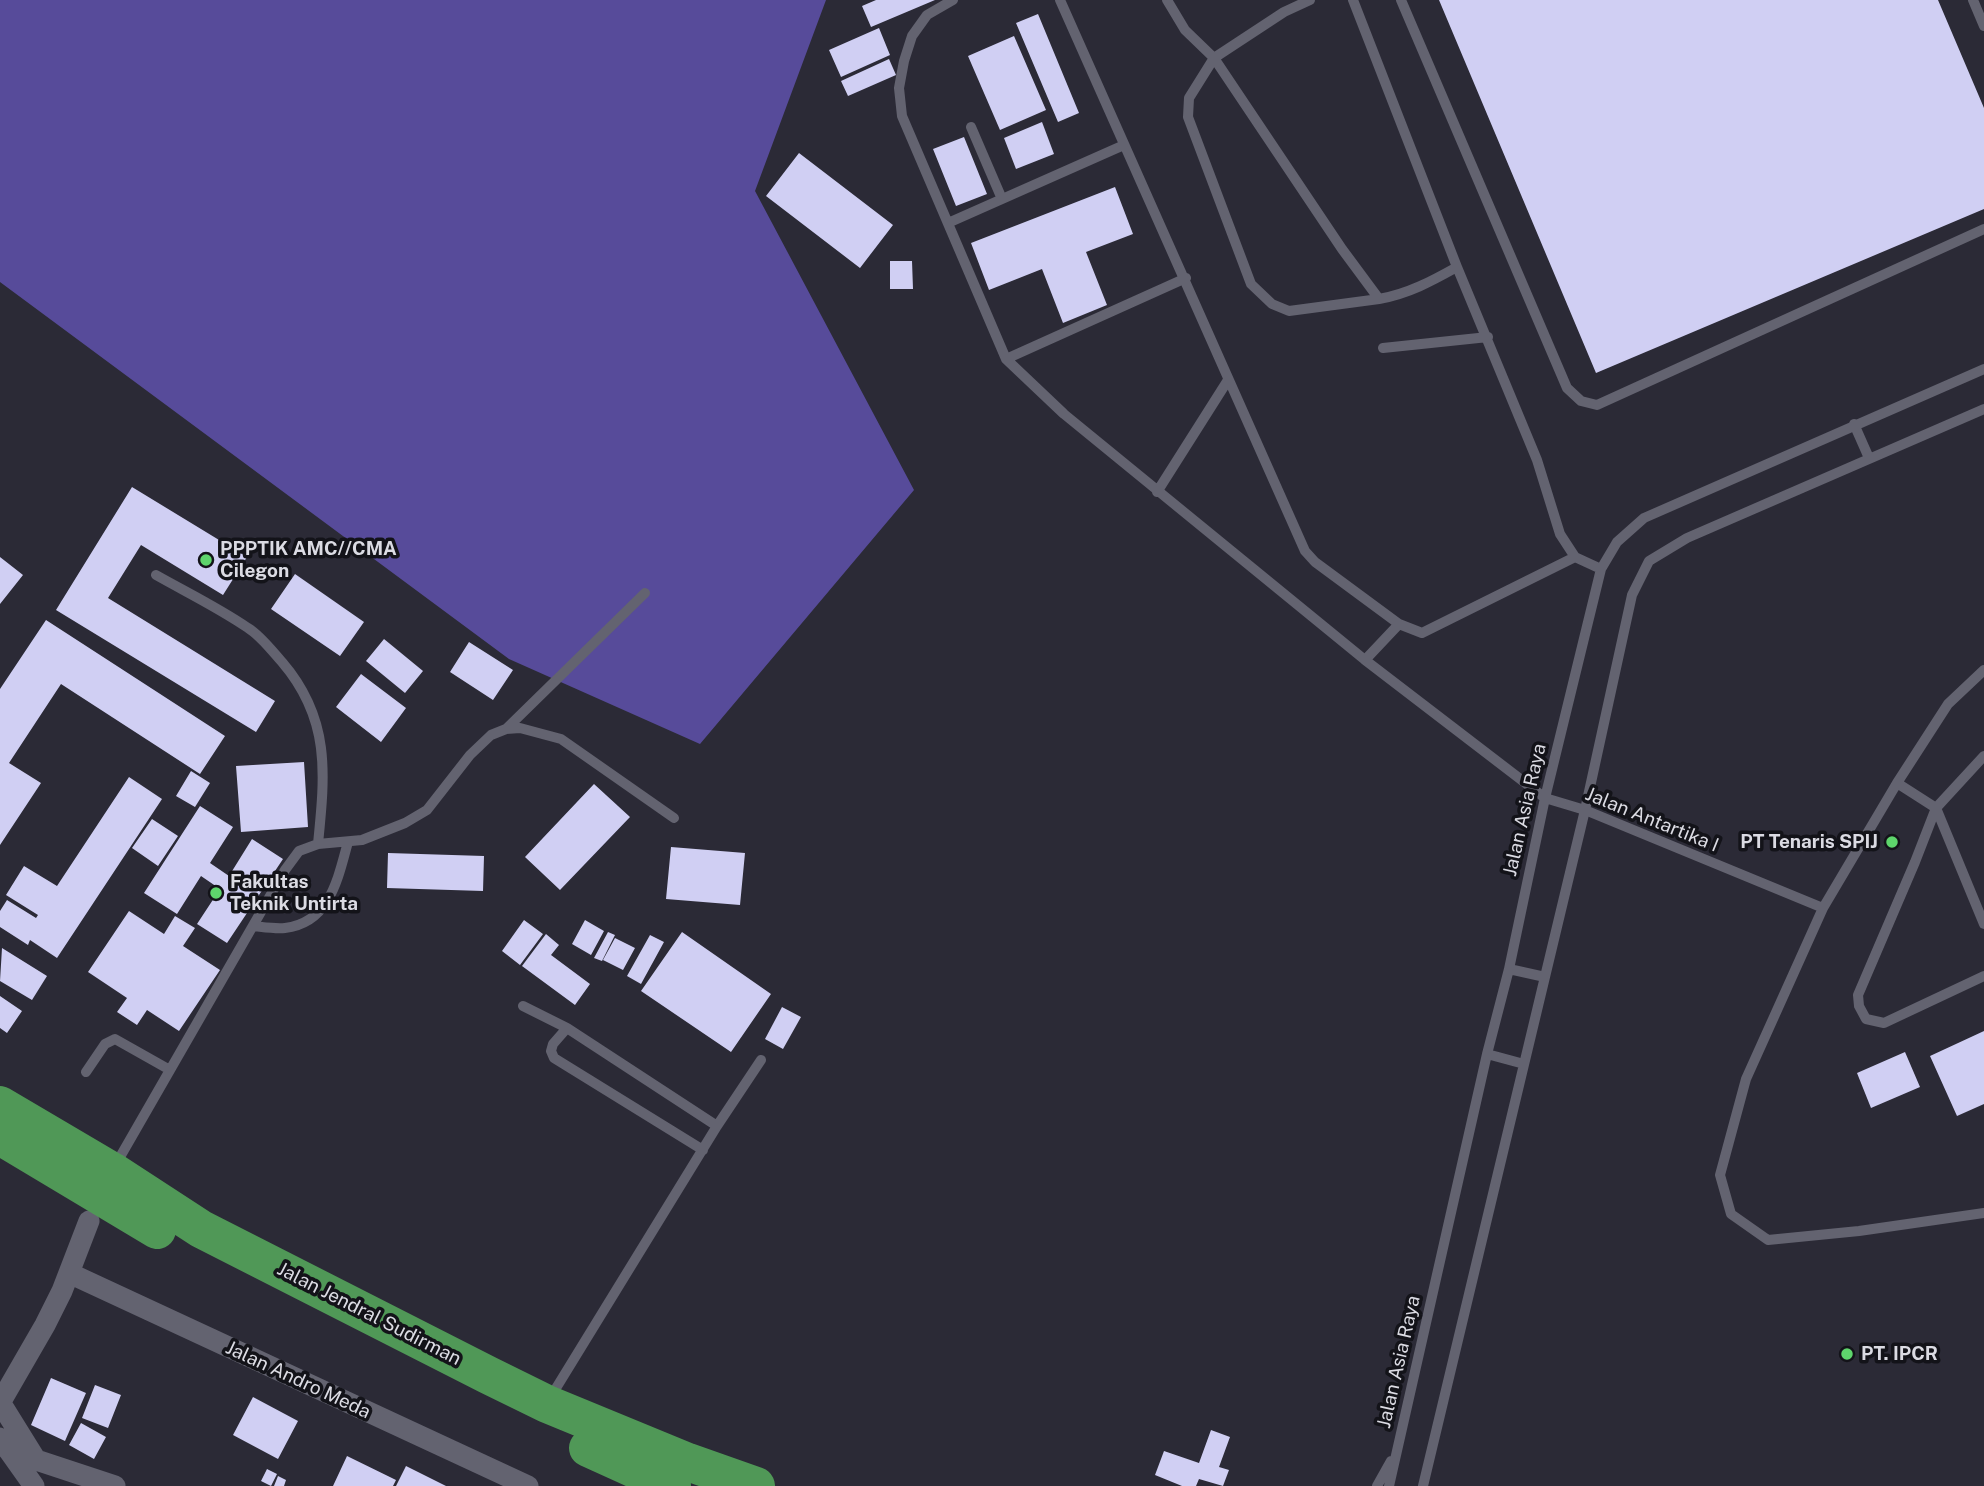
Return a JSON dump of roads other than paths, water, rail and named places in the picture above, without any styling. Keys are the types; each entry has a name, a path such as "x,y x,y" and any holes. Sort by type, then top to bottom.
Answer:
{"highway":[{"name":"Jalan Jendral Sudirman","path":"0,1105 112,1171 201,1228 547,1404 688,1462 756,1486"},
{"path":"0,1136 169,1238 362,1339 535,1424 672,1486"}],"street":[{"path":"36,1460 0,1402 45,1325 89,1221"},
{"name":"Jalan Andro Meda","path":"69,1273 528,1486"},
{"path":"4,1444 69,1478 115,1486"},
{"path":"4,1444 34,1486"}],"lane":[{"path":"953,0 927,15 912,36 899,88 902,116 1006,359 1064,414 1157,492 1364,660 1545,798"},
{"path":"1060,0 1186,278 1228,380 1305,551 1315,562 1399,624 1422,633 1575,557"},
{"path":"1167,0 1185,30 1214,58 1342,249 1379,299"},
{"path":"1310,0 1284,12 1214,58 1189,98 1188,117 1251,284 1272,304 1289,311 1398,296 1457,267"},
{"path":"1353,0 1457,267 1537,460 1560,534 1575,557 1601,569"},
{"path":"1401,0 1567,388 1581,401 1597,405 1984,229"},
{"path":"1973,0 1984,26"},
{"path":"971,127 1002,199"},
{"path":"948,223 1124,145"},
{"path":"1006,359 1186,278"},
{"path":"1383,348 1488,337"},
{"name":"Jalan Asia Raya","path":"1389,1486 1487,1054 1509,969 1545,798 1601,569 1617,542 1644,518 1984,369"},
{"path":"1157,492 1228,380"},
{"path":"1423,1486 1585,810 1632,595 1649,561 1688,538 1984,409"},
{"path":"1854,424 1869,458"},
{"path":"156,575 250,629 295,678 311,709 320,736 324,779 318,844"},
{"path":"506,729 645,593"},
{"path":"1364,660 1399,624"},
{"path":"1984,670 1948,704 1897,783 1823,908 1746,1079 1720,1175 1731,1214 1768,1240 1859,1231 1984,1213"},
{"path":"112,1171 285,870 299,851 318,844 362,840 405,823 427,810 470,755 491,735 506,729 520,728 561,739 674,818"},
{"path":"1984,756 1936,808 1916,862 1858,995 1859,1006 1866,1019 1884,1023 1984,976"},
{"path":"1897,783 1936,808 1984,924"},
{"name":"Jalan Antartika I","path":"1545,798 1585,810 1823,908"},
{"path":"253,926 286,928 311,920 324,909 338,877 348,842"},
{"path":"1509,969 1545,977"},
{"path":"523,1006 567,1028 717,1126"},
{"path":"567,1028 551,1051 555,1058 703,1150"},
{"path":"86,1072 105,1044 115,1039 170,1070"},
{"path":"1487,1054 1524,1063"},
{"path":"547,1404 717,1126 761,1060"},
{"path":"1377,1486 1398,1447"}],"place":[{"name":"PPPTIK AMC//CMA Cilegon","path":"206,560"},
{"name":"PT Tenaris SPIJ","path":"1892,842"},
{"name":"Fakultas Teknik Untirta","path":"216,893"},
{"name":"PT. IPCR","path":"1847,1354"}]}
